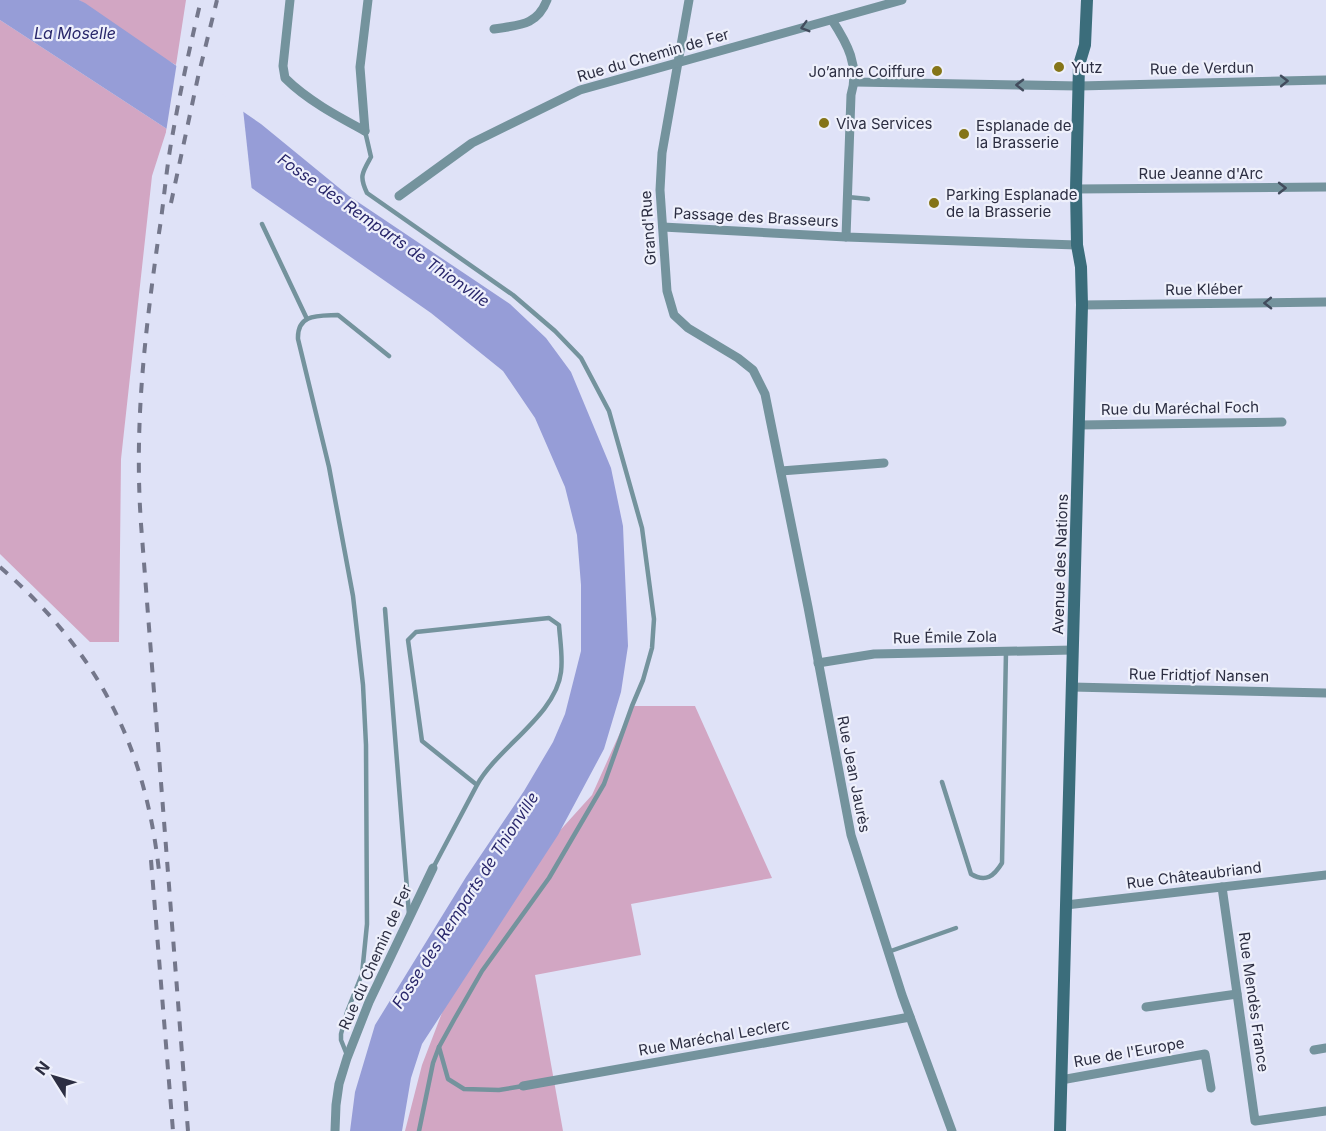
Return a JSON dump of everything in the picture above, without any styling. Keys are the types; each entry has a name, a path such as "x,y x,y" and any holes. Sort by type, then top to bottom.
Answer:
{"main road":[{"name":"Avenue des Nations","path":"1060,1131 1082,305 1081,267 1077,245 1078,86 1079,65 1085,45 1087,0"}],"street":[{"path":"290,0 283,66 285,78 293,87 365,131"},
{"path":"365,131 360,67 368,0"},
{"path":"494,29 528,24 542,12 547,0"},
{"name":"Grand'Rue","path":"689,0 662,153 660,190 667,291 674,315 688,328 738,358 753,370 765,394 769,411"},
{"name":"Rue du Chemin de Fer","path":"399,196 472,143 580,90 902,0"},
{"path":"832,20 851,52 855,82 851,95 846,237 1077,245"},
{"name":"Rue de Verdun","path":"1078,86 1326,80"},
{"path":"855,82 1078,86"},
{"name":"Rue Jeanne d'Arc","path":"1076,189 1326,188"},
{"name":"Passage des Brasseurs","path":"663,227 846,237"},
{"name":"Rue Kléber","path":"1082,305 1326,302"},
{"name":"Rue Jean Jaurès","path":"769,411 850,835 910,1017 952,1131"},
{"name":"Rue du Maréchal Foch","path":"1079,425 1282,422"},
{"path":"781,471 884,463"},
{"name":"Rue Émile Zola","path":"818,663 874,654 1073,650"},
{"name":"Rue Fridtjof Nansen","path":"1071,687 1326,693"},
{"name":"Rue du Chemin de Fer","path":"335,1131 339,1084 347,1058 369,1002 433,868"},
{"name":"Rue Châteaubriand","path":"1065,905 1326,875"},
{"name":"Rue Mendès France","path":"1222,887 1255,1121 1326,1111"},
{"path":"1146,1007 1237,994"},
{"name":"Rue Maréchal Leclerc","path":"523,1086 910,1017"},
{"path":"1314,1050 1326,1048"},
{"name":"Rue de l'Europe","path":"1061,1080 1205,1054 1211,1088"}],"lane":[{"path":"365,131 371,157 363,171 361,181 367,193 513,295 555,331 581,358 609,411 642,528 654,619 652,648 643,680 604,784 549,878 482,971 439,1047 419,1131"},
{"path":"848,197 868,199"},
{"path":"262,224 307,319"},
{"path":"347,1058 341,1034 362,974 367,924 366,745 363,686 354,596 329,467 298,339 300,325 315,316 338,315 389,356"},
{"path":"385,609 409,917"},
{"path":"433,868 483,774 554,696 561,672 559,625 549,618 416,632 408,640 422,741 477,785"},
{"path":"942,782 971,874 979,879 987,879 996,873 1002,863 1006,651"},
{"path":"888,952 956,928"},
{"path":"439,1047 448,1079 464,1089 499,1090 523,1086"}],"shaded area":[{"path":"79,0 186,0 176,65 159,56"},
{"path":"0,20 167,129 152,176 121,459 119,642 90,642 0,554"},
{"path":"632,706 695,706 772,878 631,904 641,955 535,975 563,1131 405,1131 422,1065 445,1005 545,847 592,795"}],"water":[{"name":"La Moselle","path":"0,0 79,0 85,3 261,124 349,196 510,304 546,338 571,372 611,468 623,526 628,646 621,692 604,749 558,835 422,1044 411,1078 402,1131 350,1131 355,1092 375,1025 553,742 565,714 581,651 581,585 577,535 565,487 535,418 503,371 431,313 167,129 0,20"}],"pier":[{"path":"177,62 243,109 252,192 166,132"}],"railway":[{"path":"188,1131 141,524 139,450 145,342 168,162 201,0"},
{"path":"171,203 217,0"},
{"path":"0,567 64,632 111,703 128,741 142,782 159,871"},
{"path":"151,860 173,1131"}],"place":[{"name":"Yutz","path":"1059,67"},
{"name":"Jo’anne Coiffure","path":"937,71"},
{"name":"Viva Services","path":"824,123"},
{"name":"Esplanade de la Brasserie","path":"964,134"},
{"name":"Parking Esplanade de la Brasserie","path":"934,203"}],"water label":[{"name":"Fosse des Remparts de Thionville","path":"384,230"},
{"name":"Fosse des Remparts de Thionville","path":"465,900"}]}
